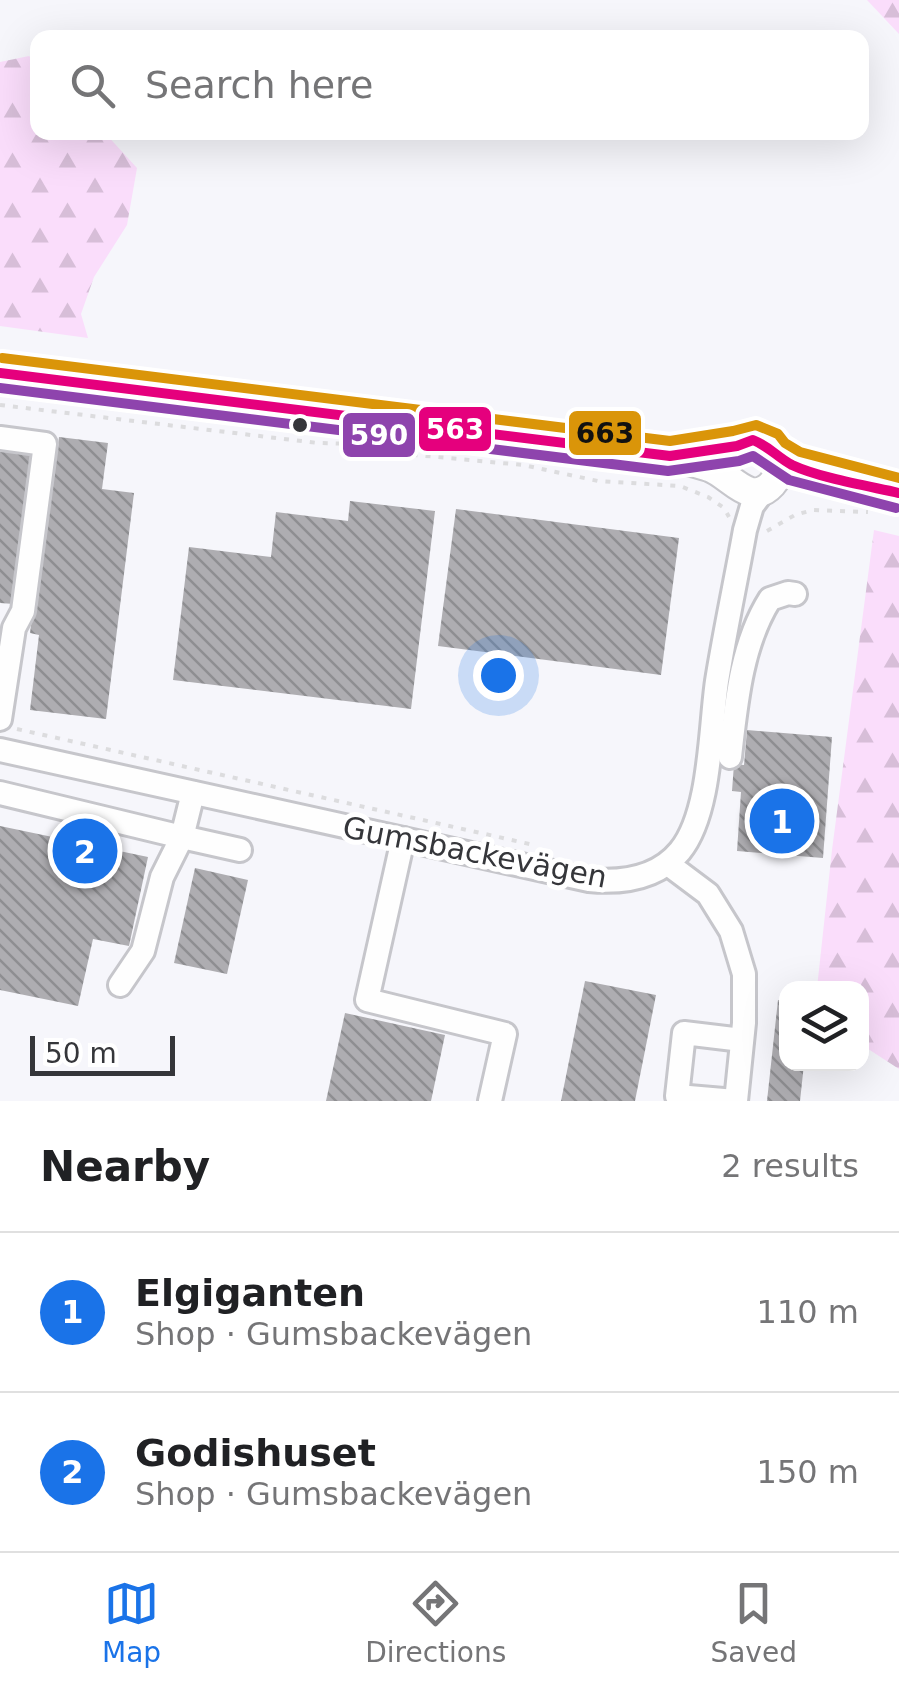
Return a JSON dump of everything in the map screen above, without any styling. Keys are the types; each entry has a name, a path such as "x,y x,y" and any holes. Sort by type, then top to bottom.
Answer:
{"main road":[{"path":"0,373 670,456 711,468 750,486 846,482"},
{"path":"670,456 762,442 775,454 778,471 750,486"},
{"path":"736,446 727,462 727,472 750,486"},
{"path":"775,454 794,466 899,493"}],"street":[{"path":"0,438 45,444 23,612 14,628 9,724"},
{"path":"742,1040 684,1033 677,1096 735,1101 742,1040 744,974 731,932 708,894 668,864 688,840 696,820 728,683 745,530 752,506 750,486"},
{"path":"730,757 728,683 770,599 796,594"},
{"name":"Gumsbackevägen","path":"0,750 589,880 636,878 668,864"},
{"path":"57,807 66,765"},
{"path":"120,984 143,950 162,877 182,837 193,793"},
{"path":"0,794 240,850"},
{"path":"403,839 367,1000 505,1034 490,1101"}],"path":[{"path":"0,406 361,444 436,458 523,465 598,481 680,486 724,508 730,519 729,528 760,533 812,510 878,513"},
{"path":"9,724 534,844"}],"green space":[{"path":"867,0 899,0 899,34"},
{"path":"30,57 30,140 111,140 137,168 127,225 94,277 81,314 88,338 0,326 0,62"},
{"path":"874,530 899,536 899,1069 869,1050 869,981 818,981"}],"building":[{"path":"59,437 108,443 102,489 134,493 106,719 30,710 39,635 30,633"},
{"path":"0,448 33,452 14,604 0,603"},
{"path":"350,501 435,511 411,709 173,680 189,547 271,557 276,512 348,521"},
{"path":"456,509 679,538 661,675 438,646"},
{"path":"747,730 832,737 823,858 737,851 741,792 732,791 734,764 744,765"},
{"path":"0,826 148,857 129,946 93,939 78,1006 0,990"},
{"path":"195,868 248,880 227,974 174,963"},
{"path":"585,981 656,995 635,1101 561,1101"},
{"path":"778,1000 779,1071 803,1071 800,1101 767,1101"},
{"path":"345,1013 445,1035 431,1101 326,1101"}],"transit line":[{"name":"663","path":"2,358 670,441 756,425 778,434 800,452 899,478"},
{"name":"563","path":"0,373 670,456 753,440 803,470 899,493"},
{"name":"590","path":"0,388 668,471 753,456 789,480 896,508"}],"place":[{"name":"Elgiganten","path":"782,821"},
{"name":"Godishuset","path":"85,851"}]}
